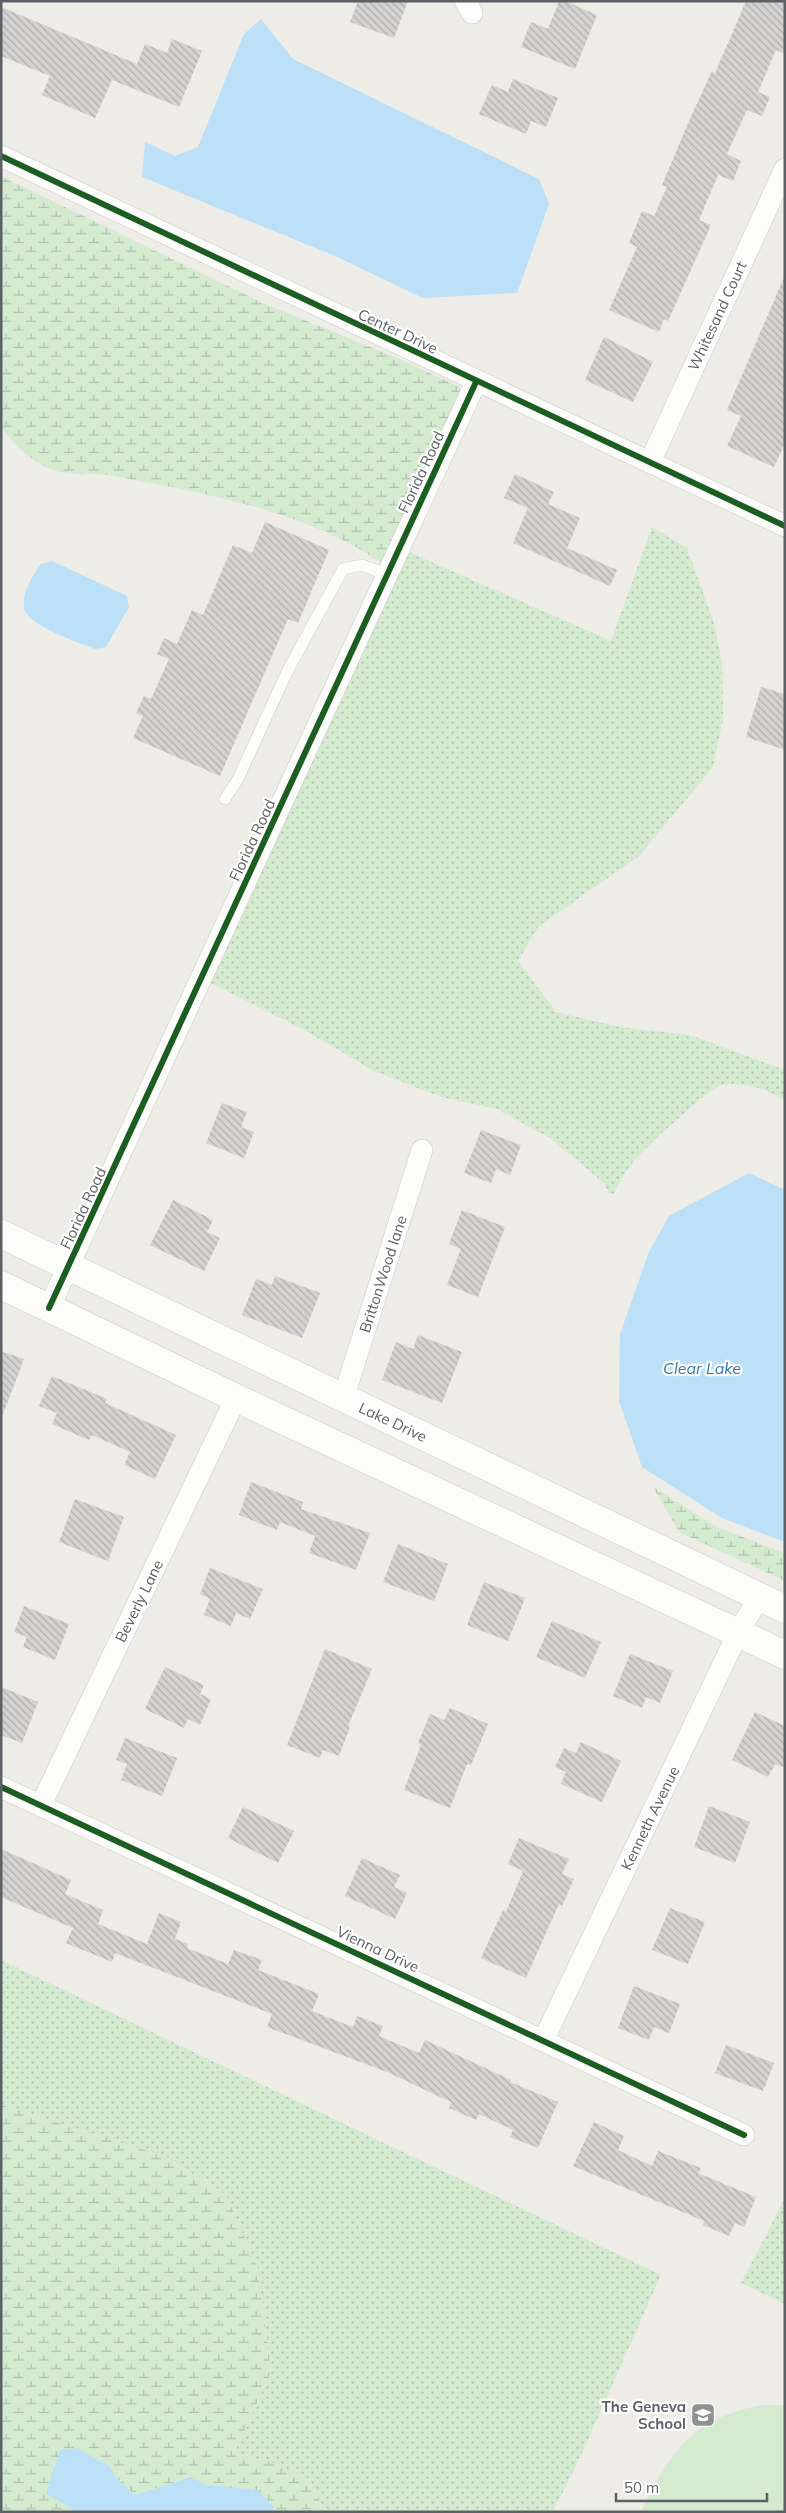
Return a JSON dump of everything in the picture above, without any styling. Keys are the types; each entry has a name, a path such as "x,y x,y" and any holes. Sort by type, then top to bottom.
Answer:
{"main road":[{"name":"Lake Drive","path":"1,1234 785,1609"},
{"path":"1,1285 236,1398 785,1655"}],"street":[{"name":"Center Drive","path":"1,156 476,382 785,526"},
{"name":"Whitesand Court","path":"650,462 785,169"},
{"name":"Florida Road","path":"49,1308 476,382"},
{"name":"BrittonWood lane","path":"343,1398 422,1150"},
{"name":"Beverly Lane","path":"41,1805 236,1398"},
{"name":"Kenneth Avenue","path":"543,2040 738,1633 759,1597"},
{"name":"Vienna Drive","path":"1,1787 744,2135"}],"lane":[{"path":"225,799 238,779 288,672 343,569 362,565 388,575"}],"green space":[{"path":"1,176 263,303 397,358 462,388 382,563 320,529 287,517 252,506 182,489 106,475 64,473 40,464 19,448 1,428"},
{"path":"652,527 687,548 714,623 722,662 723,719 713,767 639,856 538,927 518,961 556,1012 620,1027 690,1035 785,1070 785,1100 769,1092 745,1085 728,1084 713,1089 638,1156 613,1195 608,1192 604,1183 550,1138 497,1109 441,1097 374,1071 306,1031 211,983 409,552 611,641"},
{"path":"653,1487 717,1527 785,1553 785,1581 679,1532"},
{"path":"1,1960 661,2275 582,2453 553,2512 325,2512 309,2479 271,2462 234,2454 271,2371 258,2269 226,2195 164,2156 1,2105"},
{"path":"1,2105 164,2156 226,2195 258,2269 271,2371 234,2454 271,2462 309,2479 325,2512 273,2512 274,2507 224,2488 207,2485 191,2477 135,2495 117,2479 109,2466 70,2512 1,2512"},
{"path":"785,2198 785,2304 741,2283"},
{"path":"764,2405 785,2405 785,2512 641,2512 662,2472 687,2440 719,2418 740,2410"}],"water":[{"path":"261,19 293,59 539,179 549,204 517,293 423,298 335,256 142,177 145,142 175,156 198,147 244,34"},
{"path":"52,561 127,596 129,607 106,647 95,649 66,638 43,627 27,614 24,601 29,584 41,564"},
{"name":"Clear Lake","path":"749,1173 785,1190 785,1542 722,1518 642,1467 619,1401 620,1334 649,1252 669,1216"},
{"path":"77,2448 109,2466 117,2479 135,2495 191,2477 207,2485 258,2490 274,2507 273,2512 70,2512 72,2508 46,2494 60,2450"}],"building":[{"path":"358,1 408,1 394,38 350,22"},
{"path":"559,1 565,1 597,15 575,69 521,47 531,22 548,29"},
{"path":"746,1 785,1 785,54 776,50 758,92 770,97 762,116 747,110 727,154 741,161 733,181 718,175 699,220 711,225 668,321 664,319 659,332 609,310 637,247 629,243 642,211 654,216 667,187 662,185 689,121 712,71 715,73"},
{"path":"1,7 137,64 145,44 167,53 172,39 202,51 179,107 112,80 95,118 42,95 50,76 1,56"},
{"path":"513,79 558,98 546,127 531,121 526,134 479,114 492,85 508,92"},
{"path":"785,275 785,443 774,467 727,446 741,416 727,410"},
{"path":"604,337 653,362 633,402 585,380"},
{"path":"515,474 554,492 548,504 580,518 567,548 617,570 610,586 513,543 528,508 504,498"},
{"path":"265,522 329,550 298,623 288,619 220,776 133,738 143,716 136,713 144,696 151,699 169,659 157,654 164,638 177,644 192,610 203,615 233,545 252,553"},
{"path":"761,687 785,694 785,750 746,737"},
{"path":"222,1103 247,1112 241,1127 254,1132 244,1158 206,1143"},
{"path":"481,1130 521,1145 510,1175 496,1169 491,1183 464,1173"},
{"path":"173,1200 213,1220 207,1232 220,1238 204,1271 150,1245"},
{"path":"462,1210 505,1227 478,1297 447,1285 461,1249 449,1244"},
{"path":"275,1276 320,1293 302,1338 242,1315 256,1279 272,1285"},
{"path":"418,1335 462,1352 442,1403 382,1380 396,1342 413,1349"},
{"path":"1,1351 24,1359 3,1414 1,1414"},
{"path":"52,1376 107,1399 105,1403 176,1435 155,1479 124,1465 130,1452 92,1435 89,1440 52,1424 57,1413 39,1406"},
{"path":"251,1482 303,1502 301,1509 370,1533 356,1570 309,1553 315,1536 280,1522 277,1530 239,1515"},
{"path":"75,1499 124,1517 108,1561 59,1542"},
{"path":"398,1544 448,1564 434,1601 383,1582"},
{"path":"210,1568 263,1589 250,1619 236,1613 231,1626 204,1615 210,1599 200,1594"},
{"path":"484,1582 525,1598 508,1641 467,1625"},
{"path":"24,1606 69,1624 55,1660 23,1647 27,1637 14,1632"},
{"path":"552,1621 601,1642 585,1678 536,1657"},
{"path":"325,1649 372,1669 348,1726 350,1727 339,1756 323,1750 320,1758 287,1745"},
{"path":"630,1654 673,1671 660,1703 646,1697 642,1708 613,1696"},
{"path":"165,1667 204,1685 200,1694 211,1699 200,1725 188,1719 184,1728 145,1709"},
{"path":"1,1687 38,1702 22,1743 1,1735"},
{"path":"450,1708 488,1724 471,1765 467,1764 450,1808 404,1790 421,1745 418,1743 430,1714 444,1720"},
{"path":"755,1712 785,1726 785,1768 775,1764 768,1777 732,1760"},
{"path":"125,1738 177,1758 162,1796 121,1780 127,1764 116,1760"},
{"path":"581,1742 621,1761 602,1802 561,1784 566,1772 555,1767 564,1748 576,1753"},
{"path":"709,1806 750,1822 735,1863 694,1847"},
{"path":"243,1807 294,1831 278,1863 228,1838"},
{"path":"519,1838 569,1859 562,1874 574,1879 562,1906 559,1904 526,1978 481,1958 503,1910 506,1912 523,1871 508,1864"},
{"path":"1,1849 71,1880 65,1894 103,1910 98,1924 147,1944 159,1913 181,1922 175,1939 188,1944 187,1948 228,1964 234,1950 262,1960 258,1970 319,1994 312,2011 353,2027 357,2016 383,2026 379,2036 419,2053 425,2040 511,2080 510,2082 558,2102 538,2148 510,2137 513,2130 479,2114 476,2120 449,2108 451,2102 387,2072 267,2027 272,2014 115,1953 112,1962 66,1943 73,1928 1,1897"},
{"path":"362,1858 400,1875 394,1887 407,1893 395,1919 345,1896"},
{"path":"670,1908 705,1922 688,1964 652,1950"},
{"path":"634,1986 680,2004 669,2033 654,2027 649,2040 618,2028"},
{"path":"726,2045 774,2063 763,2091 715,2073"},
{"path":"594,2122 624,2136 618,2150 652,2166 658,2151 701,2168 698,2173 756,2197 744,2227 735,2223 729,2236 703,2225 704,2221 573,2166"}],"cycle path":[{"path":"1,156 785,526"},
{"path":"49,1308 476,382"},
{"path":"1,1787 744,2135"}],"place":[{"name":"The Geneva School","path":"703,2415"}]}
